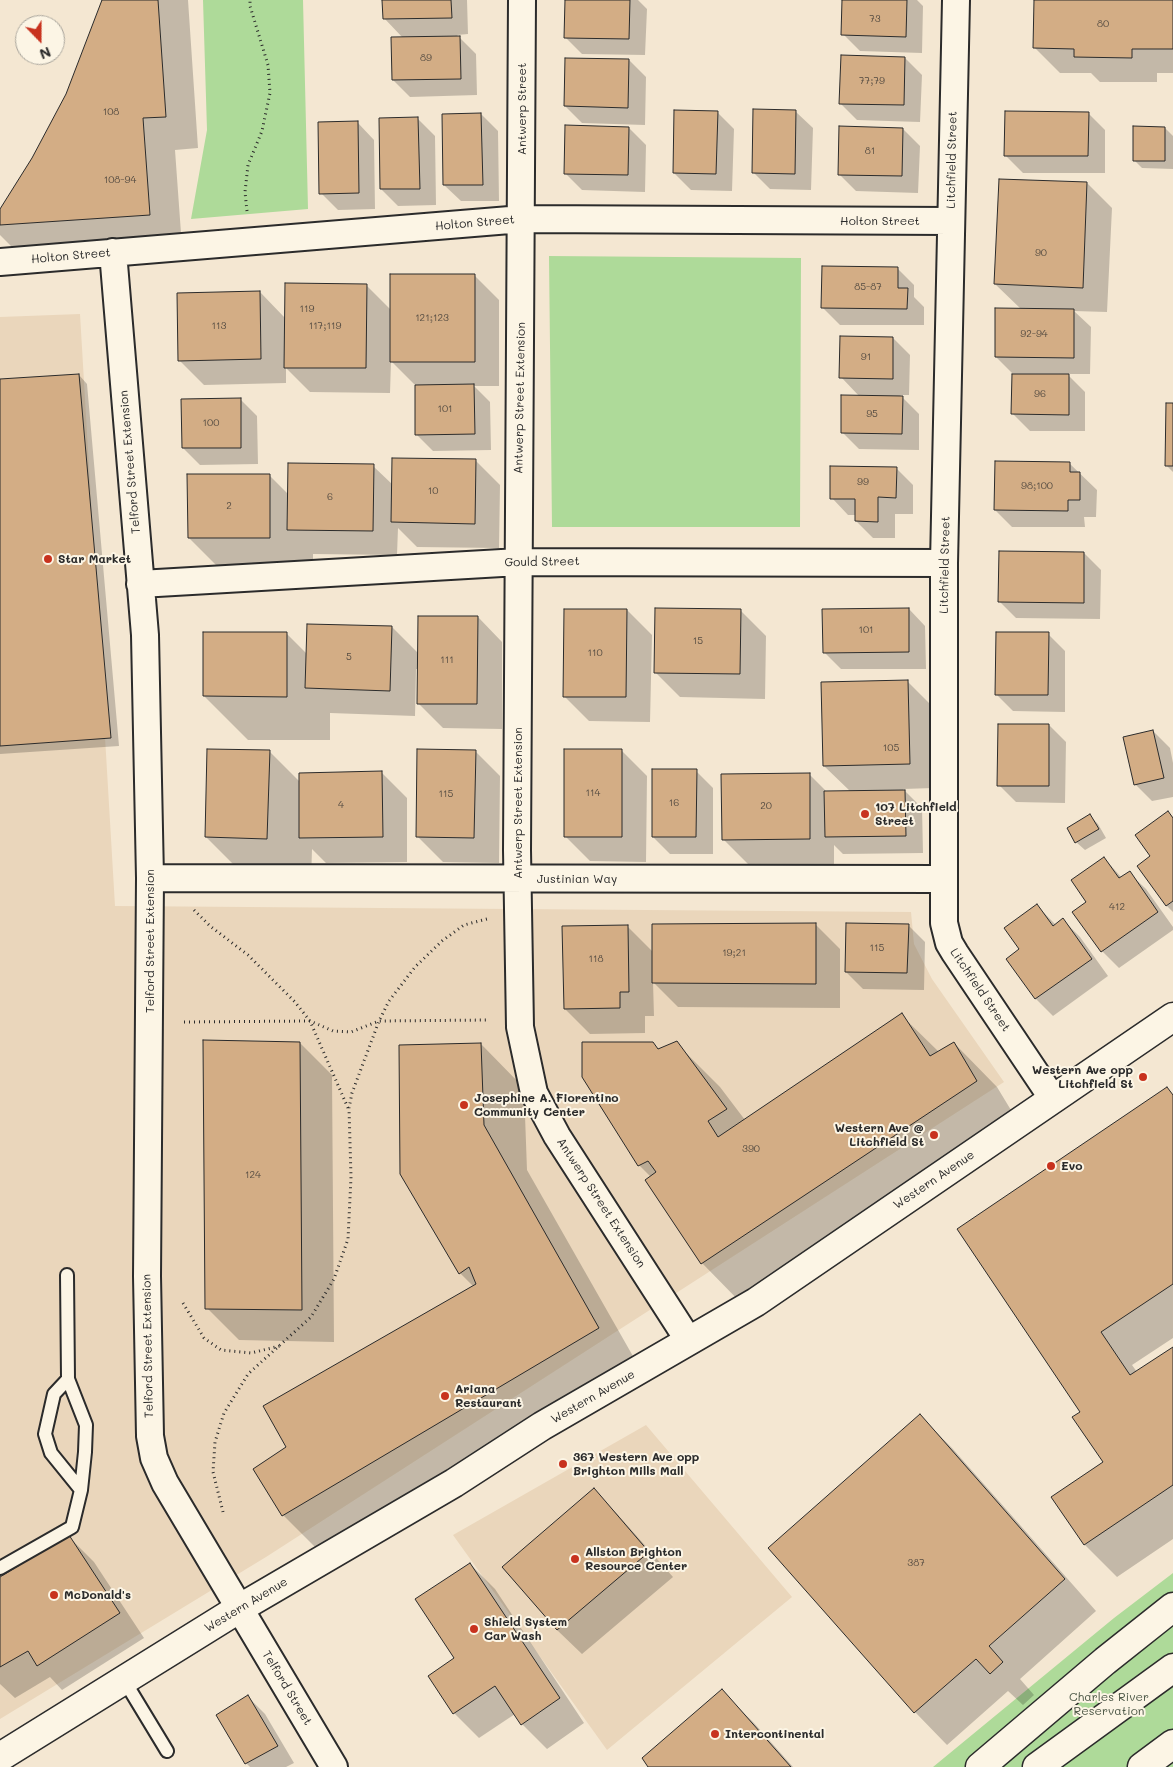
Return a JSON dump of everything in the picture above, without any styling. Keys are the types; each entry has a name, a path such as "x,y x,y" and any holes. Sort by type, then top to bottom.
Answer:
{"main road":[{"name":"Western Avenue","path":"0,1757 240,1608 454,1483 542,1426 756,1302 1173,1017"},
{"path":"980,1767 1098,1667 1173,1607"},
{"path":"1037,1767 1173,1668"},
{"path":"1142,1767 1173,1744"}],"street":[{"name":"Antwerp Street","path":"522,0 522,219"},
{"name":"Litchfield Street","path":"956,0 944,563 944,923 949,943 1053,1099"},
{"name":"Holton Street","path":"0,262 522,219 951,221"},
{"name":"Antwerp Street Extension","path":"522,219 517,878 520,1027 534,1093 557,1136 689,1341"},
{"name":"Telford Street Extension","path":"113,252 145,635 150,878 147,1276 150,1436 154,1458 165,1483 240,1608"},
{"name":"Gould Street","path":"140,584 518,562 944,563"},
{"name":"Justinian Way","path":"150,878 944,879"},
{"name":"Telford Street","path":"240,1608 334,1767"}],"lane":[{"path":"0,1568 72,1527 81,1490 86,1425 68,1379 67,1274"},
{"path":"68,1379 54,1394 45,1434 50,1453 81,1490"},
{"path":"124,1680 167,1751"}],"path":[{"path":"248,242 245,192 248,165 262,131 270,93 268,64 250,6 250,0"},
{"path":"191,907 210,926 248,955 295,1002 310,1021 349,1108"},
{"path":"222,1512 213,1472 215,1442 224,1413 248,1374 311,1316 334,1278 348,1239 351,1177 349,1108 352,1093 379,1021 389,1001 415,967 442,941 464,925 492,917"},
{"path":"184,1022 310,1021 333,1031 351,1032 379,1021 494,1020"},
{"path":"183,1303 204,1338 221,1350 251,1353 280,1346"}],"shaded area":[{"path":"80,314 115,906 911,912 914,944 932,979 1004,1082 266,1557 0,1719 0,317"},
{"path":"646,1425 792,1597 607,1750 453,1535"}],"green space":[{"path":"203,0 303,0 308,209 191,219 207,130"},
{"path":"549,256 801,258 800,527 552,527"},
{"name":"Charles River Reservation","path":"1173,1573 1173,1767 933,1767 1114,1618"}],"building":[{"path":"102,0 158,0 166,117 143,118 150,215 0,225 0,209 32,158 66,94"},
{"path":"382,0 451,0 452,18 383,19"},
{"path":"565,0 630,0 629,39 564,38"},
{"path":"842,0 907,0 906,37 841,35"},
{"path":"1034,0 1173,0 1173,49 1132,49 1132,58 1074,57 1074,49 1033,48"},
{"path":"460,36 461,79 392,80 391,37"},
{"path":"841,55 905,57 904,105 839,104"},
{"path":"565,58 629,59 628,108 564,106"},
{"path":"753,109 796,110 795,174 752,173"},
{"path":"674,110 718,111 716,174 673,173"},
{"path":"1005,111 1089,112 1088,156 1004,156"},
{"path":"481,113 483,185 443,185 442,114"},
{"path":"418,117 420,189 380,189 379,118"},
{"path":"358,121 359,193 319,194 318,122"},
{"path":"565,125 629,127 628,175 564,174"},
{"path":"839,126 903,128 902,176 838,175"},
{"path":"1133,126 1165,127 1165,161 1133,161"},
{"path":"999,179 1087,182 1083,288 994,284"},
{"path":"822,266 898,267 898,288 908,288 907,309 821,308"},
{"path":"390,274 475,274 475,362 390,362"},
{"path":"285,283 367,284 366,368 284,368"},
{"path":"260,291 261,359 178,361 177,293"},
{"path":"995,308 1074,309 1074,358 995,357"},
{"path":"840,336 893,337 893,379 839,378"},
{"name":"Star Market","path":"79,374 111,738 0,746 0,379"},
{"path":"1012,374 1069,374 1069,415 1011,414"},
{"path":"474,384 475,434 415,435 415,385"},
{"path":"841,395 903,396 902,434 841,433"},
{"path":"241,398 241,448 182,448 181,399"},
{"path":"1166,403 1173,403 1173,466 1165,466"},
{"path":"392,458 476,459 475,524 391,522"},
{"path":"995,461 1070,462 1070,472 1080,472 1080,500 1068,500 1068,511 994,510"},
{"path":"288,463 374,464 373,531 287,530"},
{"path":"830,466 897,467 896,498 878,497 878,522 855,521 855,499 830,499"},
{"path":"187,474 270,474 270,538 188,538"},
{"path":"999,551 1084,552 1084,603 998,602"},
{"path":"655,608 741,609 740,674 654,673"},
{"path":"909,608 909,652 823,653 822,609"},
{"path":"564,609 627,609 626,697 563,697"},
{"path":"418,616 478,616 477,704 417,704"},
{"path":"307,624 392,626 390,691 305,688"},
{"path":"203,632 287,632 287,697 203,696"},
{"path":"996,632 1049,632 1048,695 995,695"},
{"path":"908,680 910,764 823,766 821,682"},
{"path":"998,724 1049,724 1049,786 997,786"},
{"path":"1153,730 1164,778 1134,785 1123,737"},
{"path":"207,749 270,750 267,839 205,837"},
{"path":"417,749 476,750 474,838 416,837"},
{"path":"564,749 622,749 622,837 564,837"},
{"path":"652,769 697,769 696,837 652,837"},
{"path":"382,771 383,837 299,838 299,773"},
{"path":"810,773 810,839 722,840 721,774"},
{"name":"107 Litchfield Street","path":"905,790 906,836 825,837 824,791"},
{"path":"1168,811 1173,818 1173,901 1166,906 1137,866 1150,856 1135,835"},
{"path":"1090,814 1099,829 1075,843 1067,828"},
{"path":"1104,857 1119,878 1130,871 1158,912 1101,952 1072,912 1086,902 1071,880"},
{"path":"1037,904 1053,926 1063,918 1092,959 1035,999 1006,959 1019,949 1004,928"},
{"path":"816,923 816,984 652,983 652,924"},
{"path":"846,923 909,924 907,973 845,972"},
{"path":"628,925 629,992 620,992 620,1008 564,1009 562,926"},
{"path":"902,1013 930,1056 954,1042 977,1081 701,1264 645,1180 656,1172 648,1161 638,1166 582,1077 582,1042 653,1042 658,1049 677,1041 727,1109 708,1121 718,1137"},
{"path":"203,1040 300,1042 302,1310 205,1309"},
{"path":"481,1043 484,1125 599,1328 282,1516 253,1469 286,1447 263,1406 476,1284 469,1267 459,1274 400,1174 399,1045"},
{"path":"1167,1087 1173,1095 1173,1284 1101,1332 1130,1375 1173,1347 1173,1485 1084,1545 1051,1497 1103,1462 1072,1417 1080,1412 957,1229"},
{"path":"920,1414 1065,1579 989,1646 1003,1662 990,1674 976,1659 914,1713 768,1548"},
{"name":"Allston Brighton Resource Center","path":"594,1488 649,1552 557,1630 502,1567"},
{"name":"McDonald's","path":"69,1535 120,1613 37,1666 28,1651 0,1667 0,1577"},
{"name":"Shield System Car Wash","path":"470,1563 560,1698 521,1725 495,1686 453,1714 428,1676 454,1658 415,1599"},
{"name":"Intercontinental","path":"722,1689 791,1767 648,1767 642,1758"},
{"path":"248,1695 278,1746 245,1764 216,1715"}],"place":[{"name":"Star Market","path":"48,559"},
{"name":"107 Litchfield Street","path":"865,814"},
{"name":"Western Ave opp Litchfield St","path":"1143,1077"},
{"name":"Josephine A. Fiorentino Community Center","path":"464,1105"},
{"name":"Western Ave @ Litchfield St","path":"934,1135"},
{"name":"Evo","path":"1051,1166"},
{"name":"Ariana Restaurant","path":"445,1396"},
{"name":"367 Western Ave opp Brighton Mills Mall","path":"563,1464"},
{"name":"Allston Brighton Resource Center","path":"575,1559"},
{"name":"McDonald's","path":"54,1595"},
{"name":"Shield System Car Wash","path":"474,1629"},
{"name":"Intercontinental","path":"715,1734"}]}
